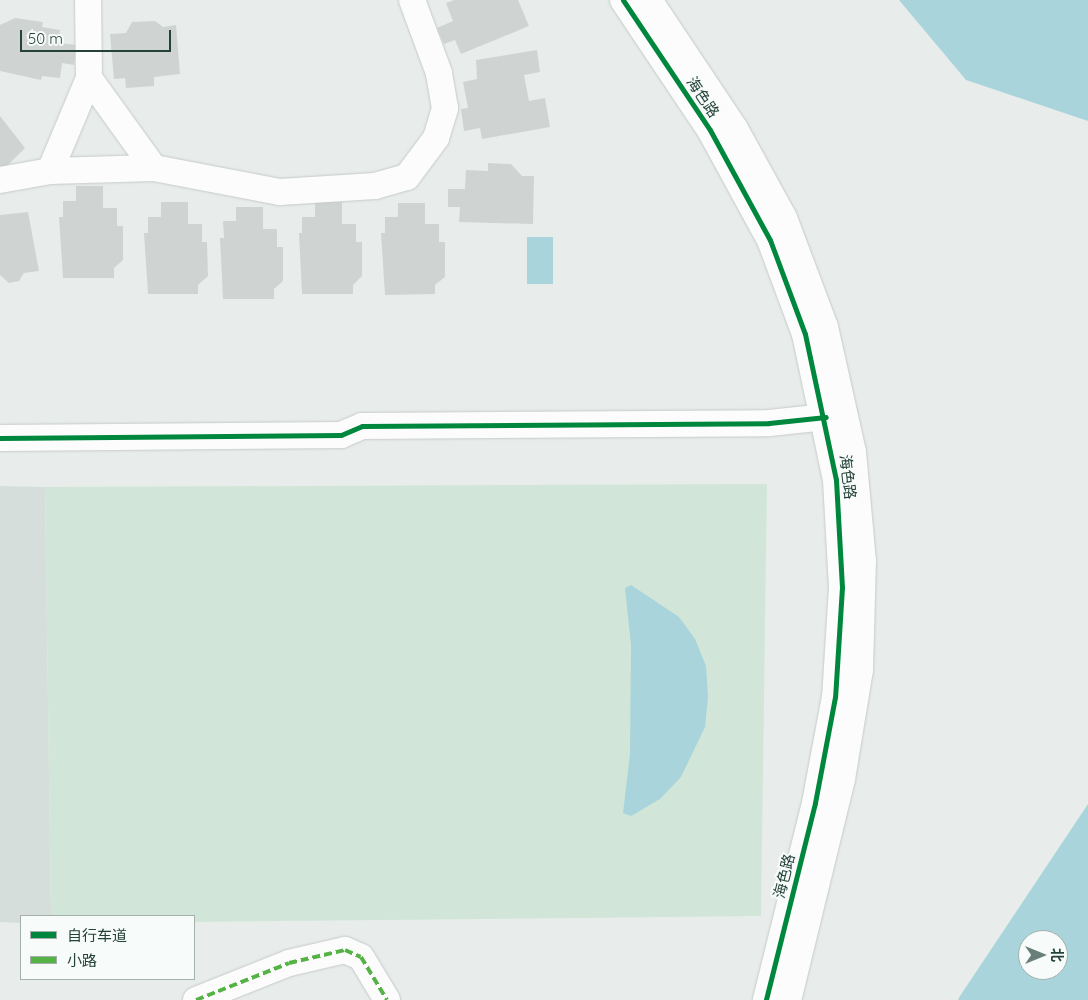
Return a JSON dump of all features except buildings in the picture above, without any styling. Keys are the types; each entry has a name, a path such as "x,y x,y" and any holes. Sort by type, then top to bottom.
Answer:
{"street":[{"path":"50,171 89,78 88,0"},
{"path":"0,180 50,171 154,168 280,192 375,186 407,177 436,138 445,108 439,73 412,0"},
{"name":"海色路","path":"623,0 710,130 754,207 798,313 826,417 842,552 840,660 823,767 766,1000"},
{"name":"海色路","path":"649,0 735,129 784,218 825,327 853,452 863,561 859,680 842,779 788,1000"},
{"path":"89,78 154,168"},
{"path":"0,438 341,435 362,426 769,423 826,417"},
{"path":"196,1000 289,964 345,950 367,964 387,1000"}],"shaded area":[{"path":"0,486 45,487 51,915 20,915 20,923 0,922"}],"green space":[{"path":"767,484 761,916 195,922 195,915 51,915 45,487"}],"water":[{"path":"899,0 1088,0 1088,121 966,80"},
{"path":"527,237 553,237 553,284 527,284"},
{"path":"631,585 679,617 695,639 706,666 708,697 705,727 681,777 660,799 631,816 623,813 630,754 631,645 625,588"},
{"path":"1088,804 1088,1000 958,1000 960,996"}],"marked path":[{"path":"196,1000 289,963 345,950 361,957 387,1000"}],"cycle path":[{"path":"623,0 710,130 770,240 805,334 836,480 842,587 835,697 815,803 766,1000"},
{"path":"0,438 341,435 362,426 769,423 826,417"}]}
